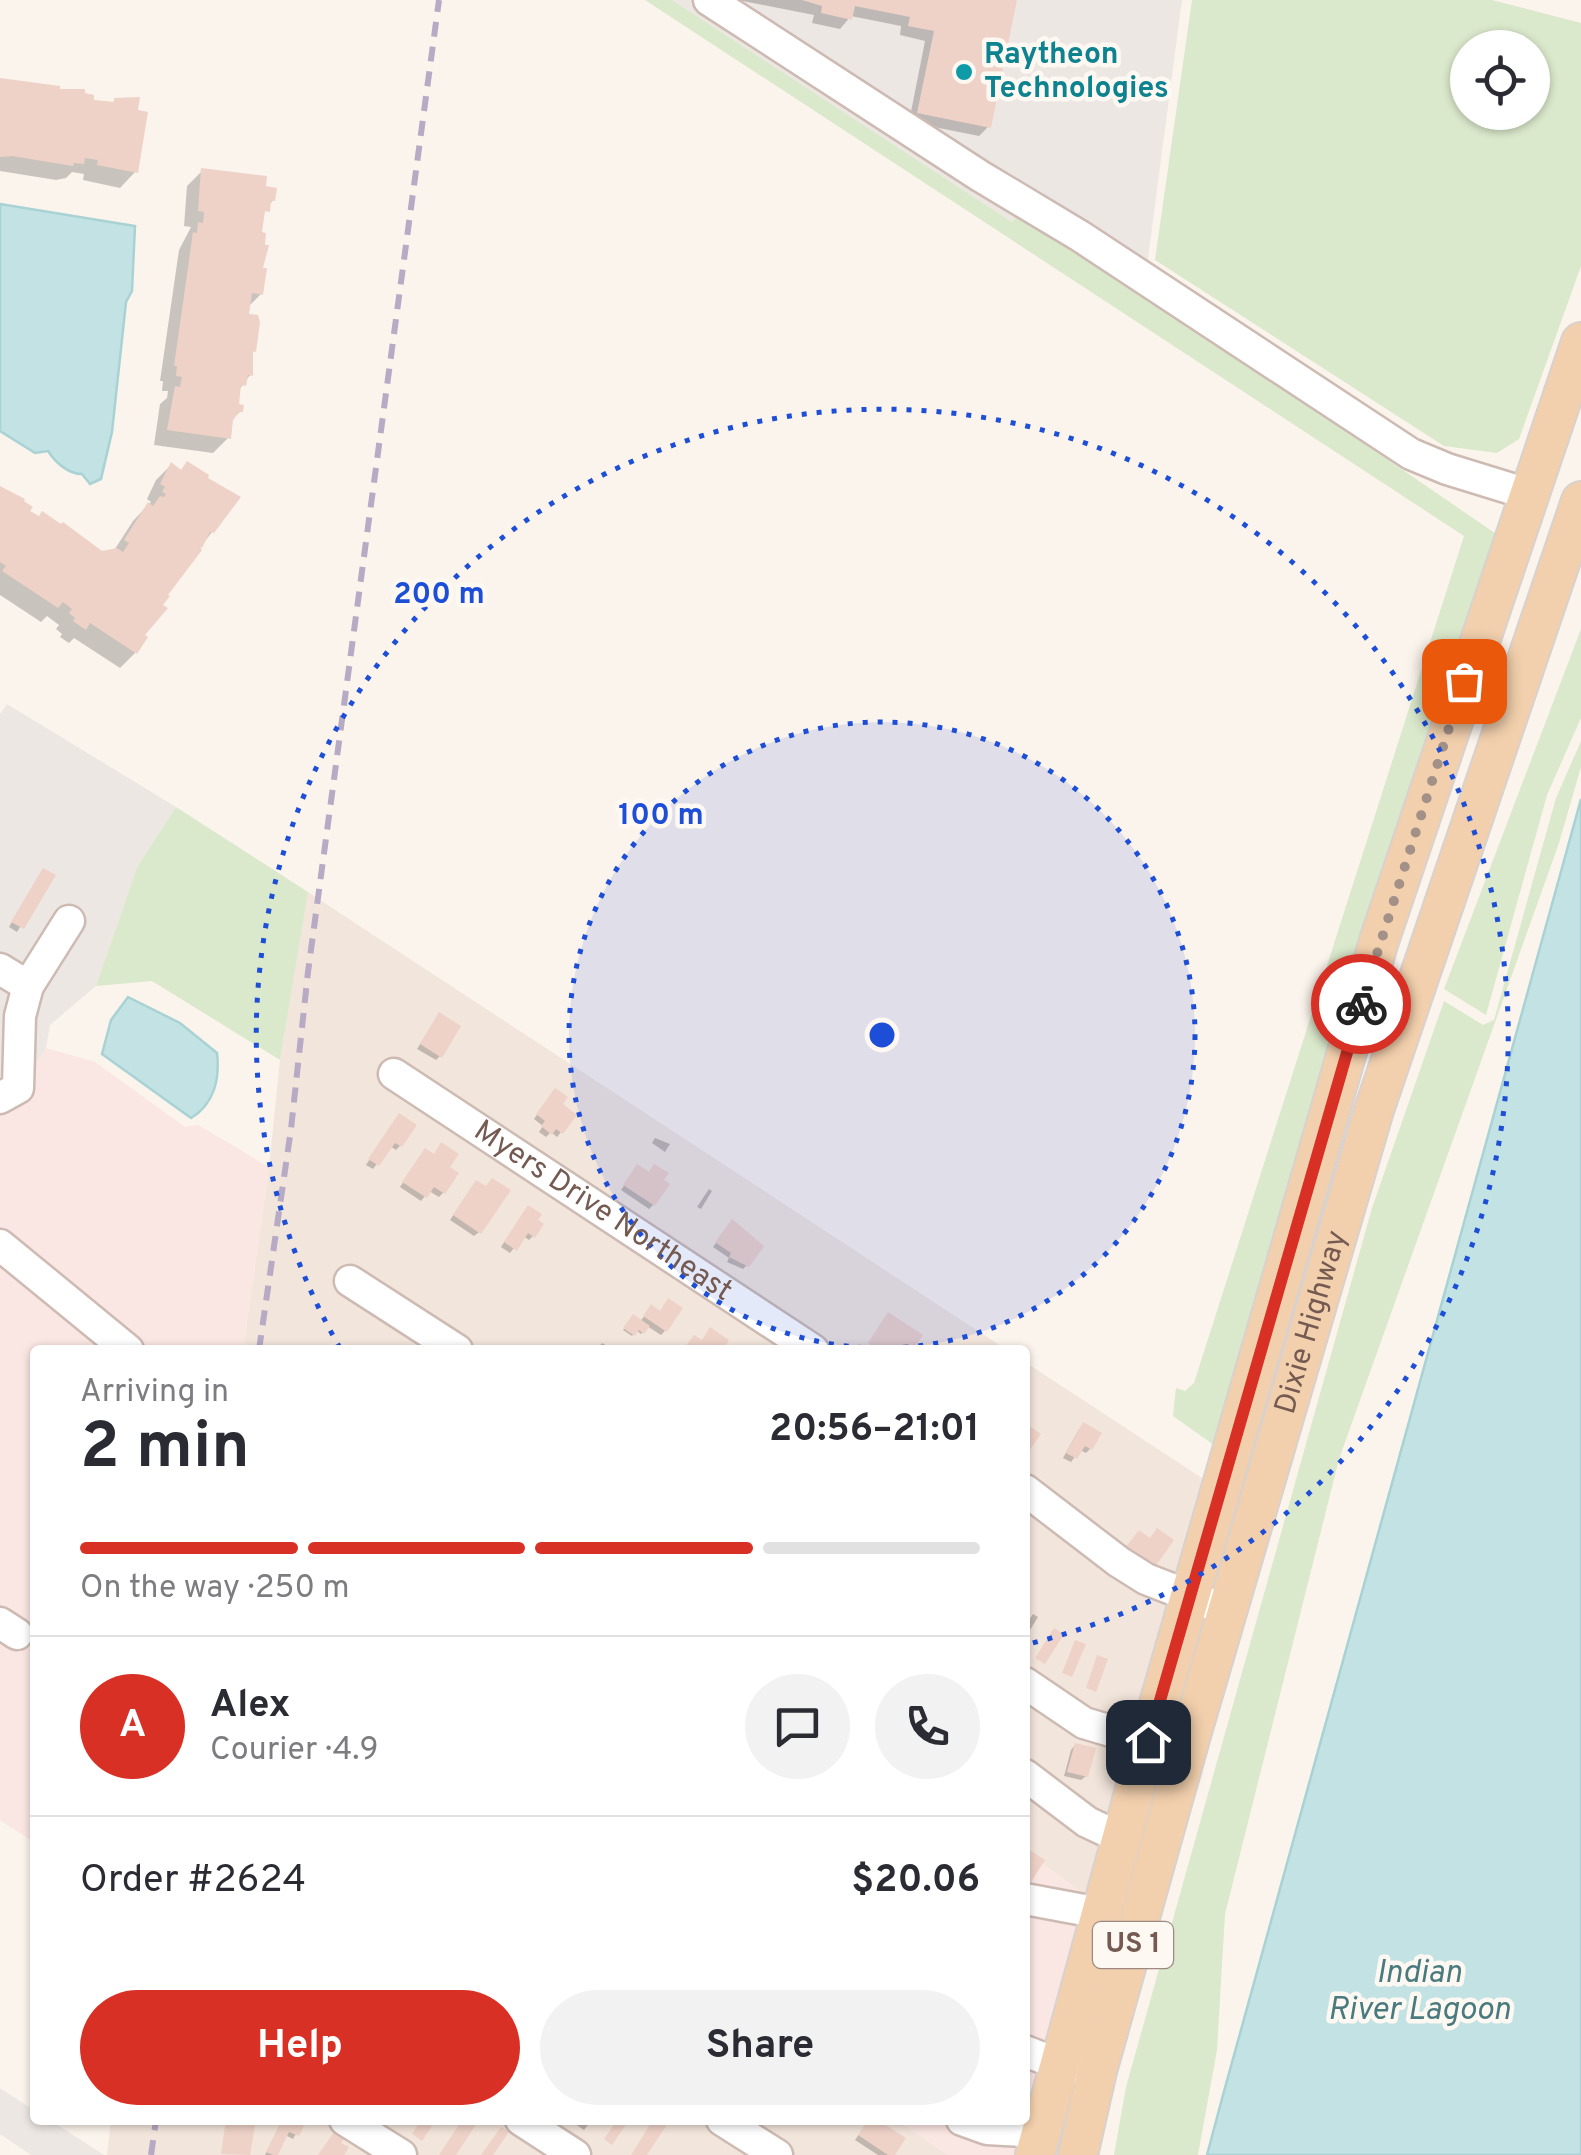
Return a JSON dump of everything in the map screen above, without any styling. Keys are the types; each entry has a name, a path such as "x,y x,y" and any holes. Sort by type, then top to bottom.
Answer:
{"main road":[{"name":"Dixie Highway","path":"1038,2144 1041,2058 1100,1913 1338,1080 1428,789 1581,342"},
{"name":"Dixie Highway","path":"1078,2155 1098,2071 1228,1610 1374,1110 1581,502"}],"street":[{"path":"709,0 1092,244 1411,454 1528,494"},
{"path":"1428,789 1478,806"},
{"path":"9,1093 28,986 68,922"},
{"path":"0,969 28,986"},
{"name":"Myers Drive Northeast","path":"394,1074 805,1345"},
{"path":"0,1245 122,1345"},
{"path":"350,1281 449,1345"},
{"path":"1030,1494 1146,1580 1228,1610"},
{"path":"1030,1687 1084,1723 1148,1742"},
{"path":"1030,1779 1087,1822 1121,1838"},
{"path":"1030,1899 1100,1913"},
{"path":"1041,2058 1098,2071"},
{"path":"352,2125 400,2155"},
{"path":"530,2125 575,2155"},
{"path":"730,2125 777,2155"},
{"path":"976,2125 1038,2144"}],"shaded area":[{"path":"672,0 1182,0 1147,266 1021,210 1012,222"},
{"path":"7,704 176,807 137,867 96,986 50,1025 46,1048 0,1116 0,714"},
{"path":"308,892 999,1345 244,1345 280,1060"},
{"path":"46,1048 95,1062 185,1127 198,1125 269,1167 244,1345 30,1345 30,1840 0,1820 0,1116"},
{"path":"1030,1365 1211,1484 1092,1900 1030,1855"},
{"path":"1030,1855 1092,1900 1024,2155 948,2155 904,2125 1030,2125"},
{"path":"0,2088 30,2108 30,2125 58,2125 104,2155 31,2155 0,2134"},
{"path":"110,2125 904,2125 948,2155 107,2155"}],"green space":[{"path":"645,0 672,0 1012,222 1022,209 1502,538 1221,1450 1173,1416 1176,1388 1185,1391 1194,1383 1464,536"},
{"path":"1192,0 1492,0 1581,23 1581,266 1519,439 1497,453 1444,446 1155,260"},
{"path":"1581,629 1581,718 1547,795 1486,1015 1444,989"},
{"path":"1581,741 1581,767 1559,843 1339,1459 1225,1914 1217,2050 1198,2155 1114,2155 1126,2087 1372,1208 1444,1001 1483,1025 1494,1020 1556,798"},
{"path":"176,807 308,892 280,1060 152,981 96,986 137,867"}],"water":[{"path":"0,204 135,226 132,291 126,302 112,432 101,479 90,484 82,474 62,467 48,451 35,453 0,431"},
{"name":"Indian River Lagoon","path":"1581,799 1581,2155 1207,2155 1223,2095"},
{"path":"128,997 180,1023 217,1053 214,1090 205,1106 191,1118 102,1054 111,1020"}],"building":[{"name":"Raytheon Technologies","path":"802,0 1017,0 991,128 917,113 934,31 908,26 910,17 855,6 852,20 821,13 822,6"},
{"path":"0,78 60,89 85,89 85,93 94,95 94,100 114,102 114,98 140,97 138,110 148,112 138,173 97,165 98,160 85,158 84,164 73,166 0,157"},
{"path":"201,168 267,176 266,186 277,188 270,212 265,211 262,232 266,233 265,245 269,245 263,268 267,268 263,295 252,293 249,314 258,315 260,322 256,352 253,351 253,376 248,375 246,386 241,385 239,404 244,405 243,412 233,420 231,439 167,430 175,386 180,387 182,377 176,376 174,366 193,232 197,233 198,222 203,223 204,212 198,211"},
{"path":"187,461 241,497 214,533 210,532 202,548 199,546 202,550 168,595 163,605 168,608 145,635 148,637 137,654 90,623 86,630 73,621 75,618 69,613 72,609 63,602 58,608 2,571 6,566 0,562 0,486 25,499 33,507 30,511 39,516 42,511 63,522 102,551 117,548 123,552 129,543 124,540 148,502 153,506 166,494 160,484 171,462 181,470"},
{"path":"43,868 56,875 24,929 11,922"},
{"path":"439,1012 461,1026 442,1058 420,1044"},
{"path":"555,1088 568,1097 563,1104 577,1115 563,1134 556,1129 552,1135 541,1126 545,1121 536,1114"},
{"path":"399,1113 417,1125 402,1147 395,1143 379,1166 368,1159"},
{"path":"441,1142 459,1154 450,1167 459,1173 445,1194 434,1187 427,1198 402,1182 425,1148 434,1154"},
{"path":"637,1164 649,1172 654,1164 669,1173 664,1180 670,1184 655,1206 623,1185"},
{"path":"492,1178 511,1190 481,1234 453,1215 476,1180 486,1186"},
{"path":"528,1205 542,1214 538,1220 544,1224 535,1238 528,1233 517,1251 504,1242"},
{"path":"732,1219 764,1246 749,1267 729,1257 731,1253 715,1242"},
{"path":"668,1298 683,1308 667,1332 643,1316 651,1304 660,1311"},
{"path":"888,1312 923,1335 916,1345 868,1343"},
{"path":"633,1314 650,1326 644,1334 639,1330 635,1336 623,1328"},
{"path":"710,1327 729,1340 726,1345 687,1345 694,1335 702,1340"},
{"path":"1083,1422 1102,1433 1092,1450 1085,1446 1077,1459 1066,1453"},
{"path":"1030,1426 1041,1434 1030,1450"},
{"path":"1157,1528 1174,1540 1155,1567 1126,1547 1139,1530 1150,1538"},
{"path":"1054,1628 1064,1634 1045,1664 1035,1658"},
{"path":"1075,1640 1086,1644 1072,1677 1062,1673"},
{"path":"1097,1655 1108,1659 1096,1692 1086,1688"},
{"path":"1075,1743 1096,1748 1088,1777 1067,1772"},
{"path":"1030,1850 1045,1860 1030,1883"},
{"path":"225,2125 255,2125 250,2155 221,2154"},
{"path":"280,2125 304,2125 299,2136 289,2132 278,2155 266,2152"},
{"path":"418,2125 433,2125 422,2141 412,2134"},
{"path":"459,2125 476,2125 456,2155 439,2155"},
{"path":"614,2125 626,2125 612,2145 604,2139"},
{"path":"650,2125 667,2125 647,2155 631,2155"},
{"path":"865,2125 886,2125 906,2138 895,2155 888,2155 858,2135"},
{"path":"501,2127 509,2132 493,2155 481,2155"},
{"path":"336,2129 346,2136 341,2143 349,2147 344,2155 318,2155"}],"railway":[{"path":"260,1345 439,0"},
{"path":"151,2155 155,2125"}],"way so far":[{"path":"1361,1004 1464,681"}],"place":[{"name":"Raytheon Technologies","path":"964,72"}],"route":[{"path":"1148,1742 1361,1004"}]}
